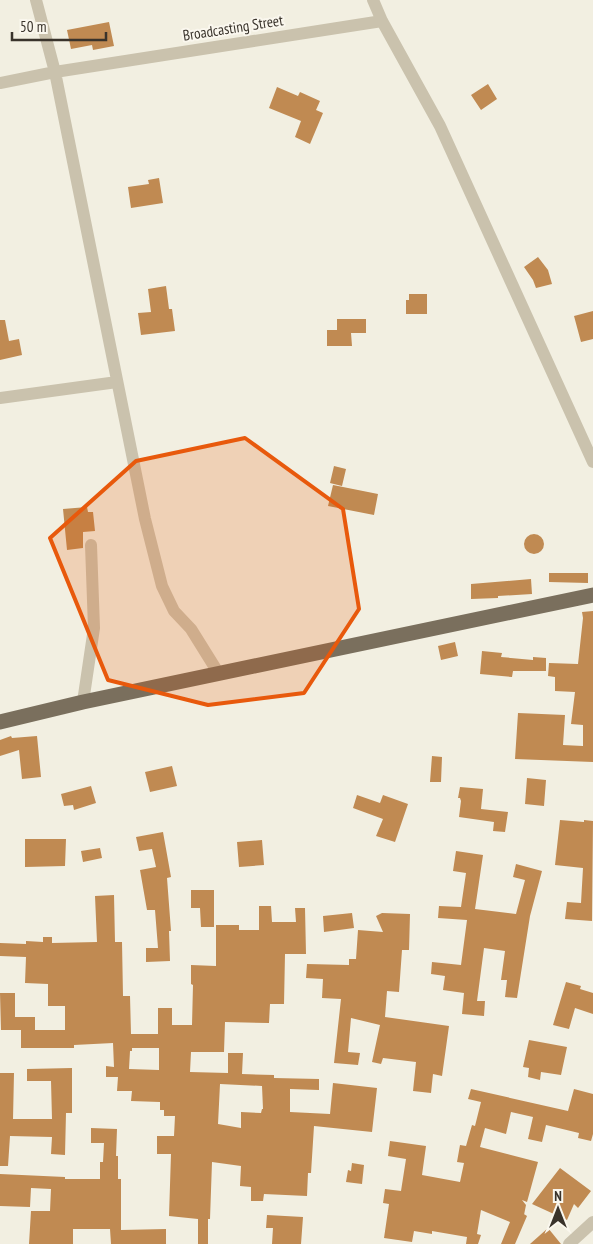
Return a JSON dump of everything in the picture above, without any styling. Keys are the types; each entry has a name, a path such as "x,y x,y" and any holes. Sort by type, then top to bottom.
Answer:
{"main road":[{"path":"0,722 83,702 593,595"}],"street":[{"path":"36,0 55,72 145,518 162,586 174,611 191,629 219,674"},
{"path":"372,0 440,126 593,462"},
{"name":"Broadcasting Street","path":"0,83 55,72 382,21"},
{"path":"0,398 117,382"},
{"path":"83,702 94,628 91,545"},
{"path":"570,1244 593,1222"}],"highlighted area":[{"path":"245,438 343,509 359,609 304,693 208,705 108,680 50,538 136,461"}],"building":[{"path":"109,22 114,46 93,50 92,45 71,49 67,30"},
{"path":"488,84 497,99 481,110 471,95"},
{"path":"277,87 298,96 300,92 320,101 316,110 323,113 310,144 295,137 301,121 269,108"},
{"path":"159,178 163,203 131,208 128,187 149,184 148,180"},
{"path":"538,257 548,270 552,284 536,288 524,267"},
{"path":"166,286 169,309 172,309 175,331 141,335 138,313 151,312 148,289"},
{"path":"409,294 427,294 427,314 406,314 406,300 409,300"},
{"path":"593,311 593,339 581,342 574,316"},
{"path":"337,319 366,319 366,333 351,333 352,346 327,346 327,330 337,330"},
{"path":"0,320 5,320 9,341 19,339 22,355 0,360"},
{"path":"334,466 346,469 342,486 330,483"},
{"path":"333,485 378,494 374,515 328,506"},
{"path":"87,507 88,512 93,512 95,531 83,532 83,548 67,550 63,509"},
{"path":"534,534 541,537 544,544 541,551 534,554 527,551 524,544 527,537"},
{"path":"549,573 588,573 588,583 549,582"},
{"path":"531,579 532,594 471,599 471,584"},
{"path":"593,611 593,762 515,759 518,713 565,715 563,745 583,746 583,725 571,724 575,692 555,691 555,677 548,676 549,663 578,664 582,612"},
{"path":"455,642 458,656 441,660 438,646"},
{"path":"482,651 502,653 501,657 533,660 533,657 546,658 546,671 513,671 512,677 480,674"},
{"path":"11,736 12,738 37,736 41,777 22,779 19,750 0,756 0,740"},
{"path":"432,756 442,757 441,782 430,782"},
{"path":"172,766 177,786 150,792 145,772"},
{"path":"527,778 546,780 544,806 525,804"},
{"path":"91,786 96,803 74,810 73,805 64,806 61,794"},
{"path":"460,787 483,789 481,809 508,812 505,832 493,831 494,822 459,817 461,801 458,798"},
{"path":"357,795 380,803 383,795 408,804 395,842 376,836 383,819 353,808"},
{"path":"560,820 593,821 592,921 565,919 567,902 581,903 583,868 555,865"},
{"path":"163,832 171,877 167,878 171,931 169,931 170,961 146,962 146,948 158,948 155,910 147,910 140,870 156,867 152,849 139,851 136,837"},
{"path":"25,839 66,839 65,866 25,867"},
{"path":"262,840 264,865 239,867 237,842"},
{"path":"100,848 102,858 83,862 81,851"},
{"path":"456,851 483,855 475,909 516,914 525,880 513,877 516,864 542,871 530,916 517,998 505,997 507,980 501,980 505,951 484,948 477,1001 485,1001 484,1016 462,1014 464,993 443,990 445,976 431,974 432,962 461,965 467,920 438,918 439,906 461,907 466,873 453,871"},
{"path":"191,890 214,890 214,927 201,927 200,908 191,908"},
{"path":"114,895 115,942 122,942 123,996 130,996 131,1034 158,1034 158,1008 172,1008 172,1025 192,1025 193,985 191,984 191,965 216,966 216,925 239,925 239,930 259,930 259,906 271,906 272,922 296,922 295,908 305,908 306,954 285,954 284,1004 270,1004 269,1023 225,1022 224,1052 191,1052 190,1072 228,1073 228,1053 243,1053 242,1074 274,1075 274,1078 319,1079 319,1090 290,1089 290,1112 330,1114 333,1083 377,1088 372,1132 314,1126 311,1173 308,1173 307,1196 264,1194 263,1201 251,1201 251,1187 240,1186 241,1166 212,1162 208,1244 198,1244 198,1219 169,1216 171,1154 157,1154 157,1136 174,1136 175,1116 164,1116 164,1110 160,1110 160,1102 131,1101 132,1091 117,1091 118,1077 106,1077 106,1066 114,1067 113,1043 74,1045 74,1048 21,1048 21,1030 1,1030 0,993 15,993 15,1017 35,1017 35,1030 65,1030 65,1006 48,1006 48,984 25,983 26,957 0,956 0,943 26,944 26,941 43,942 43,937 52,937 52,943 97,942 95,896","holes":["132,1048 159,1048 159,1070 129,1069 130,1051 132,1051","220,1084 262,1086 263,1109 261,1113 241,1112 241,1128 218,1124"]},
{"path":"352,913 354,928 324,932 323,916"},
{"path":"382,913 410,914 409,950 402,950 399,992 387,991 385,1017 449,1026 442,1076 433,1074 431,1093 413,1091 416,1062 383,1058 381,1064 372,1062 380,1025 351,1018 348,1052 360,1053 358,1065 334,1063 341,999 322,998 323,979 306,978 307,964 349,965 349,959 356,959 358,930 383,932 376,916"},
{"path":"566,982 581,986 580,989 593,993 593,1014 575,1008 569,1029 553,1025"},
{"path":"529,1040 567,1047 561,1075 541,1072 540,1080 528,1077 529,1068 523,1067"},
{"path":"72,1068 72,1113 66,1113 65,1155 51,1154 52,1137 10,1136 8,1166 0,1166 0,1073 14,1073 13,1119 52,1119 51,1081 27,1081 27,1069"},
{"path":"471,1089 568,1111 574,1089 593,1094 593,1134 591,1141 578,1138 579,1133 546,1125 542,1142 528,1139 533,1117 511,1112 506,1134 485,1128 480,1147 538,1162 527,1202 522,1200 526,1205 524,1214 527,1216 515,1244 501,1244 510,1222 481,1210 477,1234 481,1235 478,1244 466,1244 467,1237 432,1231 432,1234 414,1231 412,1242 384,1238 389,1204 383,1203 385,1189 401,1191 406,1159 388,1156 390,1141 426,1146 422,1175 460,1182 464,1163 457,1162 460,1145 466,1146 472,1125 475,1126 481,1102 468,1099"},
{"path":"91,1128 117,1129 116,1156 118,1156 118,1179 121,1179 121,1230 166,1229 166,1244 111,1244 110,1229 73,1229 73,1244 29,1244 31,1211 50,1211 51,1189 31,1188 30,1207 0,1206 0,1174 65,1177 65,1179 100,1179 100,1162 103,1162 104,1143 91,1143"},
{"path":"352,1163 364,1165 362,1184 346,1182 348,1170 351,1171"},
{"path":"560,1168 591,1191 578,1208 574,1204 567,1220 532,1204"},
{"path":"267,1215 303,1217 301,1244 272,1244 273,1228 266,1228"},
{"path":"548,1228 561,1244 530,1244"}]}
